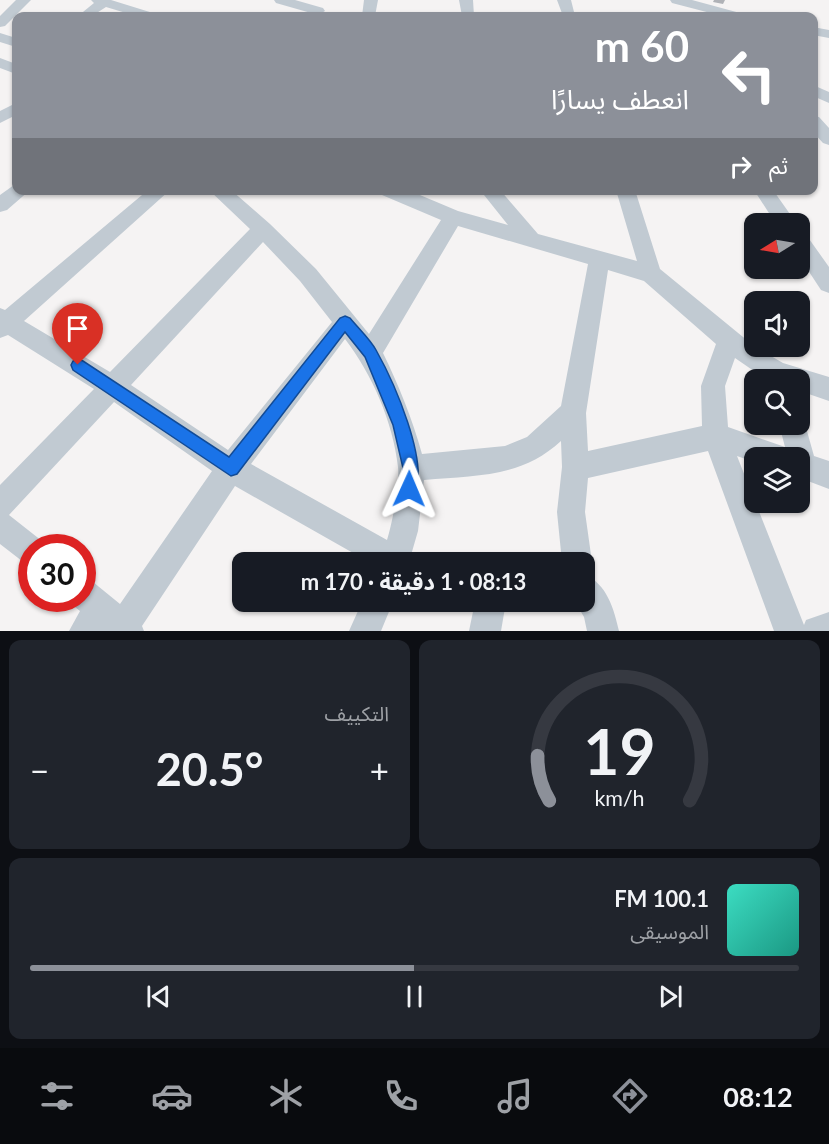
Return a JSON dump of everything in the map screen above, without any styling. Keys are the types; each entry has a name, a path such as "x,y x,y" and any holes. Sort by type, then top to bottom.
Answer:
{"street":[{"path":"0,23 24,0"},
{"path":"281,0 310,12"},
{"path":"677,0 720,12"},
{"path":"89,12 101,1 135,12"},
{"path":"818,127 829,139"},
{"path":"0,206 14,195"},
{"path":"155,195 2,323 113,387 231,468 378,552"},
{"path":"224,195 263,229 308,275 370,353 401,425 412,468 404,531 398,552"},
{"path":"401,195 453,217 651,274 729,341 767,369"},
{"path":"493,195 530,238"},
{"path":"627,195 651,274"},
{"path":"767,195 779,213"},
{"path":"370,353 453,217"},
{"path":"0,505 263,229"},
{"path":"810,256 829,284"},
{"path":"576,552 571,512 576,467 573,413 598,260"},
{"path":"104,618 231,468 345,322"},
{"path":"729,341 712,386 716,436 790,631"},
{"path":"810,383 829,389"},
{"path":"412,468 505,459 536,446 573,413"},
{"path":"576,467 716,436 749,447"},
{"path":"0,526 18,540"},
{"path":"595,605 599,611 603,631"},
{"path":"365,631 374,612"},
{"path":"485,631 489,612"},
{"path":"817,631 829,628"}],"route":[{"path":"78,365 231,468 345,322 370,353 386,385 401,425 412,468 409,489"}]}
